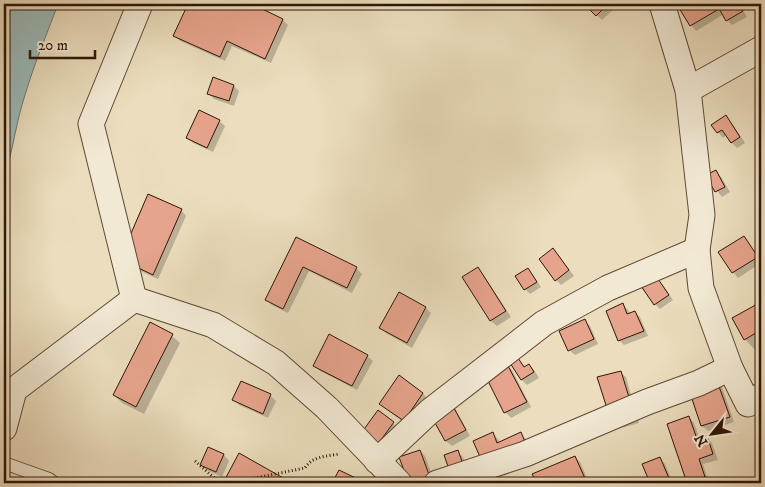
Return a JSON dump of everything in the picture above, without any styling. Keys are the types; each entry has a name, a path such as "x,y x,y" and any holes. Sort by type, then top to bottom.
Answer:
{"street":[{"path":"134,299 90,124 140,4"},
{"path":"662,4 688,90 702,215 697,250 701,288 730,368 748,404 761,396"},
{"path":"688,90 761,49"},
{"path":"377,461 429,412 544,323 608,288 697,250"},
{"path":"4,428 14,390 134,299"},
{"path":"134,299 213,325 276,363 327,408 399,483"},
{"path":"437,483 525,454 647,402 699,383 730,368"}],"lane":[{"path":"4,463 50,479 54,483"}],"path":[{"path":"230,483 305,468 308,462 316,458 344,454"},
{"path":"195,461 220,483"}],"water":[{"path":"4,4 58,4 36,60 19,116 4,178"}],"building":[{"path":"188,4 252,4 283,19 265,59 227,41 220,57 173,36"},
{"path":"584,4 608,4 596,16"},
{"path":"687,4 716,4 719,9 690,26 679,8"},
{"path":"739,4 743,11 726,21 717,5"},
{"path":"213,77 234,85 229,101 207,94"},
{"path":"199,110 220,120 207,148 186,138"},
{"path":"726,115 740,137 731,143 722,130 717,133 711,125"},
{"path":"716,170 725,187 715,192 709,181 708,174"},
{"path":"148,194 182,209 153,275 120,259"},
{"path":"744,236 758,257 732,273 718,252"},
{"path":"296,237 357,267 347,288 303,267 283,309 265,300"},
{"path":"553,248 569,270 555,281 539,259"},
{"path":"478,267 506,311 490,321 462,277"},
{"path":"528,268 537,282 524,290 515,276"},
{"path":"654,273 669,295 654,305 639,283"},
{"path":"399,292 426,307 407,343 379,328"},
{"path":"761,302 761,330 744,340 732,318"},
{"path":"623,303 627,314 635,311 644,331 618,341 606,311"},
{"path":"585,319 594,339 568,351 559,331"},
{"path":"150,322 173,334 136,407 113,395"},
{"path":"329,334 368,355 352,386 313,366"},
{"path":"518,358 524,367 529,364 534,372 521,380 510,363"},
{"path":"507,364 527,402 504,413 485,375"},
{"path":"621,371 635,417 612,424 597,377"},
{"path":"399,375 423,393 404,421 379,404"},
{"path":"241,381 271,394 263,414 232,400"},
{"path":"717,381 730,417 701,426 689,390"},
{"path":"450,401 466,430 445,441 429,412"},
{"path":"378,410 394,422 375,448 359,436"},
{"path":"689,416 697,439 707,436 713,454 699,459 705,477 687,483 667,424"},
{"path":"493,432 497,443 521,432 527,447 484,466 473,441"},
{"path":"208,447 224,454 216,472 200,465"},
{"path":"420,450 432,483 402,483 406,476 399,457"},
{"path":"458,450 465,470 451,475 444,455"},
{"path":"239,453 292,483 223,483"},
{"path":"575,456 587,483 537,483 532,474"},
{"path":"660,457 671,483 650,483 642,464"},
{"path":"339,470 366,483 332,483"}]}
